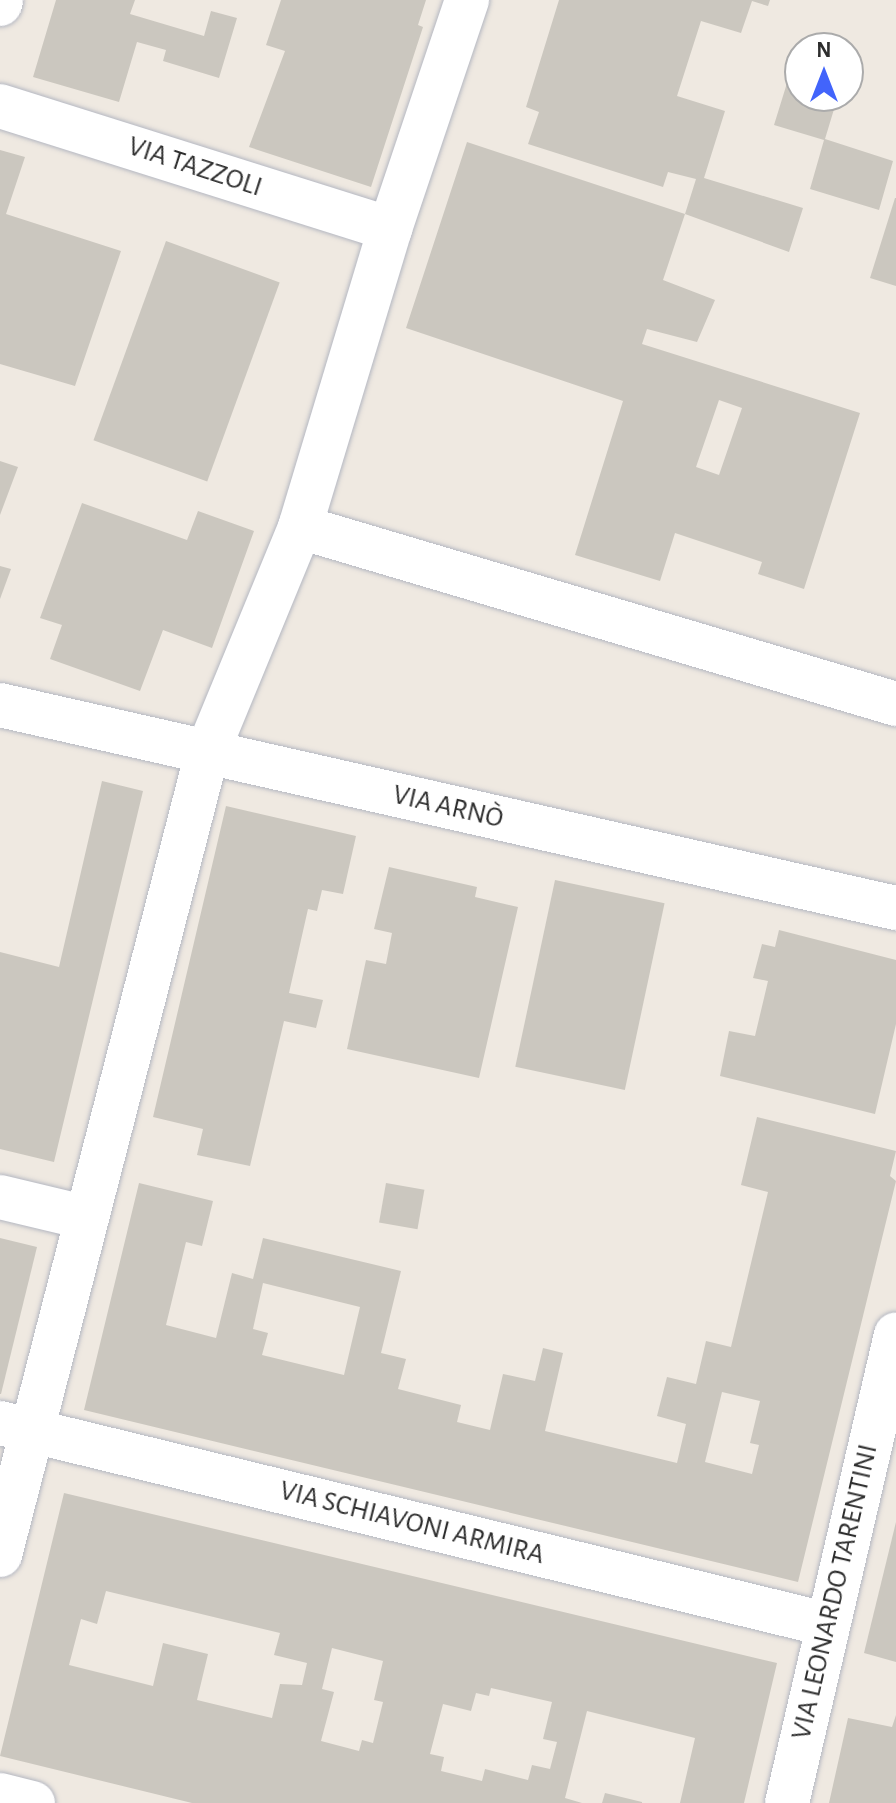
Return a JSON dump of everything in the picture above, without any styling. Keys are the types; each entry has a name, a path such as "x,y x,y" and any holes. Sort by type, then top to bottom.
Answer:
{"street":[{"path":"0,1555 17,1427 83,1217 207,753 300,527 390,229 467,0"},
{"name":"VIA TAZZOLI","path":"0,106 390,229"},
{"path":"300,527 896,704"},
{"name":"VIA ARNÒ","path":"0,705 896,908"},
{"path":"0,1197 83,1217"},
{"name":"VIA LEONARDO TARENTINI","path":"787,1803 825,1624 896,1334"},
{"name":"VIA SCHIAVONI ARMIRA","path":"17,1427 825,1624"},
{"path":"0,1795 33,1803"}],"building":[{"path":"56,0 135,0 130,14 204,36 211,11 237,18 219,78 163,61 166,50 137,42 119,102 33,77"},
{"path":"281,0 426,0 418,25 423,27 371,187 249,147 285,51 266,45"},
{"path":"559,0 770,0 768,6 752,1 741,33 701,21 677,96 725,111 704,178 803,208 789,252 685,214 696,179 668,172 663,187 528,144 539,112 526,107"},
{"path":"784,93 784,112 833,112 825,139 893,161 879,210 810,189 824,140 774,125"},
{"path":"467,142 685,214 663,280 715,300 697,342 647,329 642,344 860,413 804,589 758,574 762,562 675,533 660,581 575,555 623,401 406,328","holes":["719,400 742,408 719,475 696,467"]},
{"path":"0,150 25,157 6,214 121,251 75,386 0,364"},
{"path":"896,198 896,286 870,278"},
{"path":"166,241 280,282 207,482 93,440"},
{"path":"0,461 18,467 0,515"},
{"path":"82,503 187,540 198,511 254,531 212,648 163,630 140,691 50,659 62,625 40,618"},
{"path":"0,566 11,569 0,599"},
{"path":"102,781 143,791 54,1162 0,1149 0,952 59,967"},
{"path":"226,806 356,836 343,894 322,890 317,911 308,909 289,993 323,1000 316,1028 284,1021 250,1166 197,1155 203,1129 153,1117"},
{"path":"389,867 477,887 475,897 518,907 479,1078 347,1049 366,960 386,964 392,933 374,929"},
{"path":"555,880 665,903 625,1090 515,1067"},
{"path":"779,930 896,960 896,1024 875,1114 720,1076 729,1031 755,1036 768,981 753,978 762,944 775,947"},
{"path":"757,1117 896,1151 890,1176 896,1181 798,1582 84,1410 139,1183 213,1201 202,1246 186,1242 166,1325 216,1338 232,1273 253,1279 263,1238 401,1271 381,1353 406,1359 398,1389 461,1405 457,1422 490,1430 503,1374 535,1381 543,1348 563,1353 545,1431 677,1463 686,1424 657,1416 667,1377 696,1384 706,1341 731,1347 768,1192 741,1185","holes":["263,1283 360,1307 344,1375 262,1355 268,1333 253,1329","722,1392 760,1401 750,1443 759,1445 752,1474 705,1462"]},
{"path":"386,1183 424,1190 417,1229 379,1222"},
{"path":"0,1238 37,1247 1,1394 0,1394"},
{"path":"64,1493 777,1663 744,1803 680,1803 695,1738 587,1711 565,1798 582,1803 192,1803 0,1756","holes":["106,1591 280,1633 274,1655 307,1663 302,1685 280,1684 272,1718 197,1700 208,1654 163,1643 153,1686 69,1665 81,1619 97,1624","332,1648 383,1661 374,1700 383,1702 373,1743 362,1740 359,1751 321,1741 334,1692 322,1689","491,1688 552,1702 543,1739 557,1742 550,1769 532,1765 528,1780 485,1769 482,1781 441,1771 444,1757 430,1754 443,1704 471,1711 476,1693 489,1696"]},
{"path":"896,1522 896,1662 864,1653"},
{"path":"896,1715 896,1803 829,1803 848,1718 892,1727"},
{"path":"605,1793 642,1802 642,1803 602,1803"}]}
